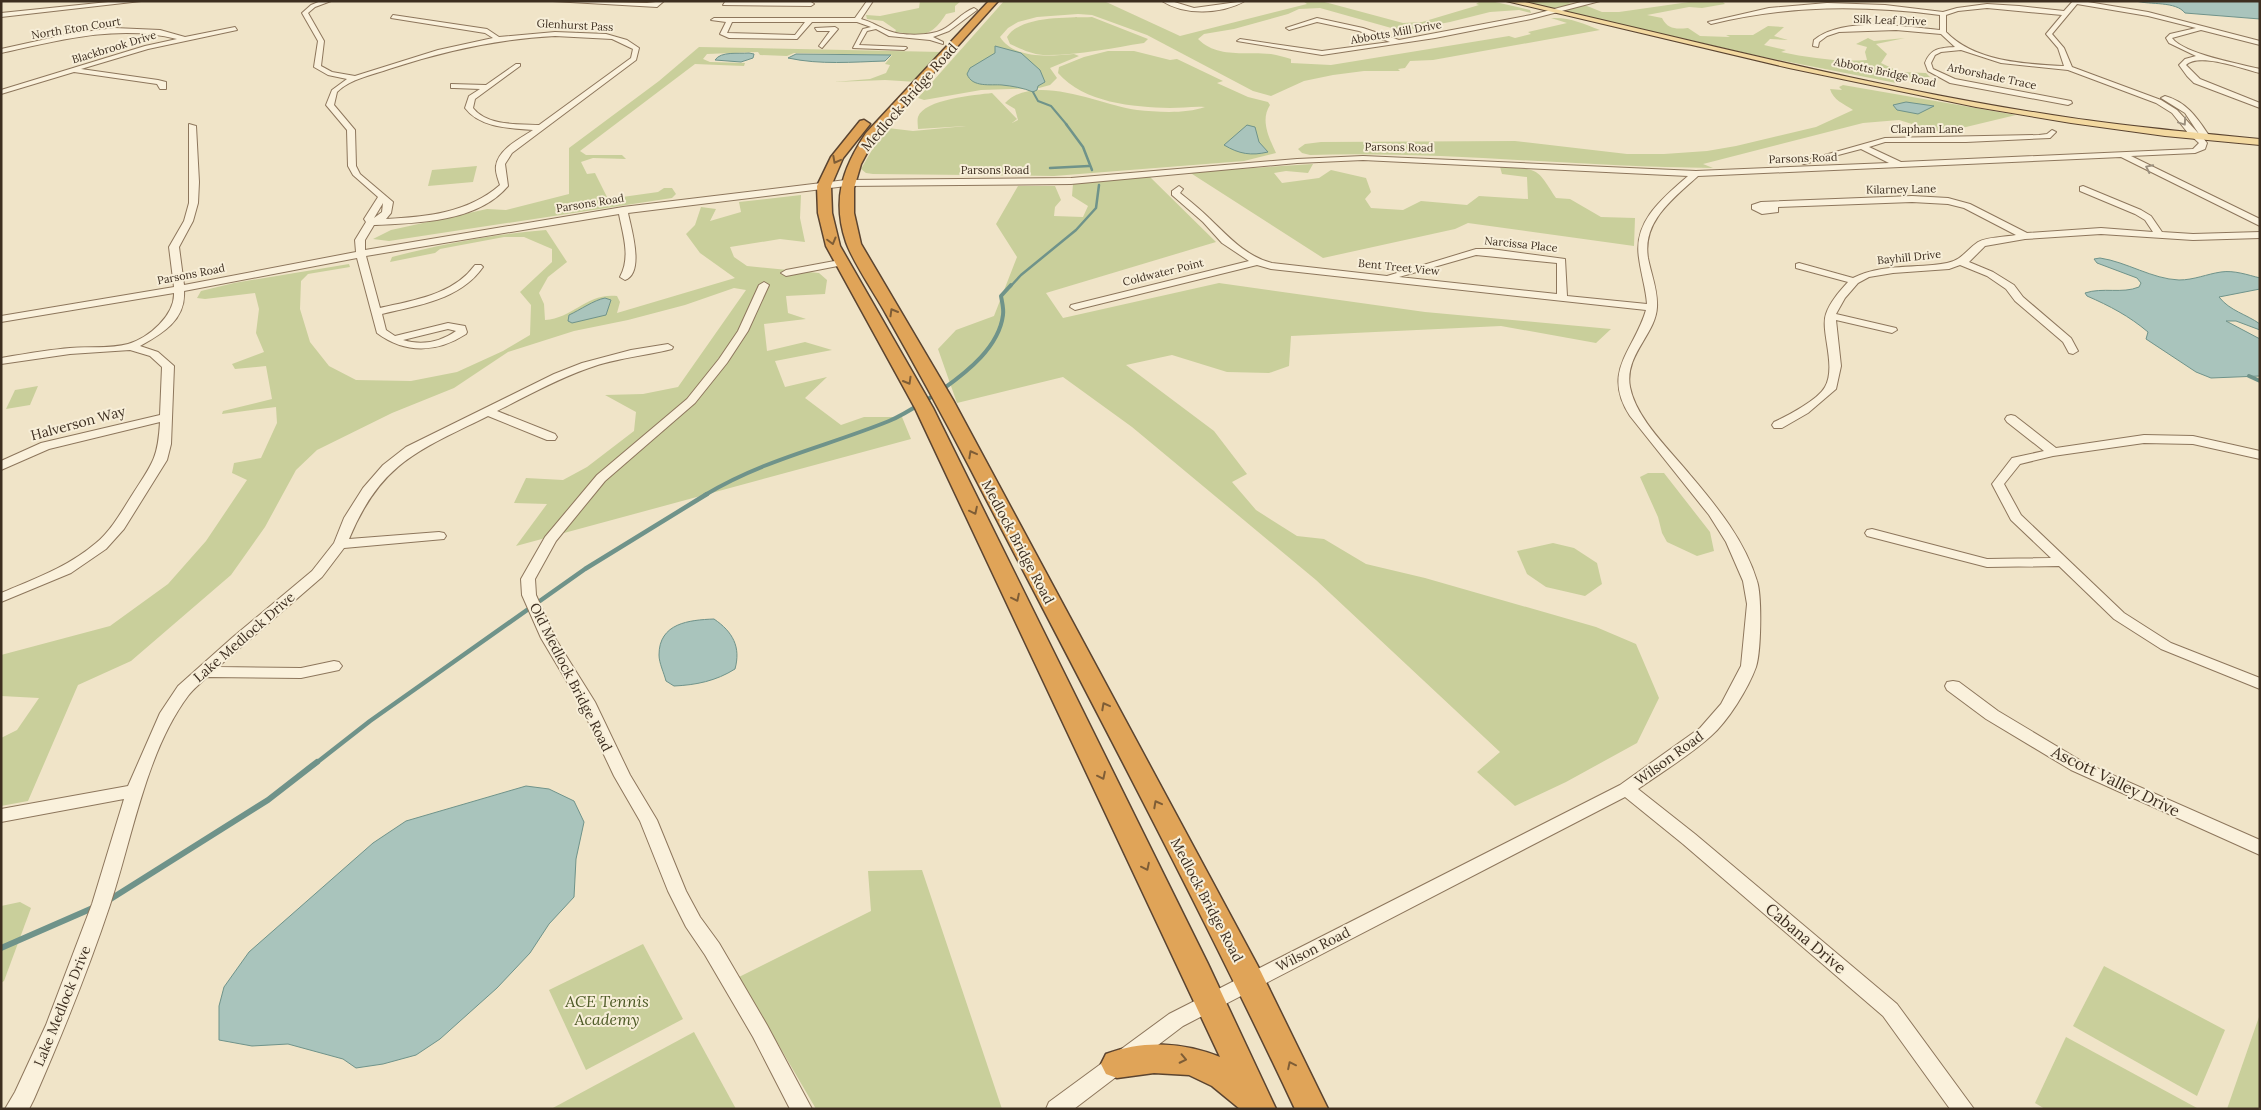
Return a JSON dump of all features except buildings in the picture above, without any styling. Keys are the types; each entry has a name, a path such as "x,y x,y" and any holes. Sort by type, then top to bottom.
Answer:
{"highway":[{"name":"Medlock Bridge Road","path":"982,1 873,115 837,157 824,186 825,213 833,246 840,263 924,408 1259,1105"},
{"name":"Medlock Bridge Road","path":"994,1 870,136 856,158 846,183 846,218 854,244 944,400 1250,981 1312,1109"},
{"path":"1117,1064 1154,1058 1186,1060 1215,1070 1259,1105"}],"main road":[{"name":"Abbotts Bridge Road","path":"1510,1 1775,62 1967,102 2103,127 2260,141"}],"street":[{"path":"1,14 138,1"},
{"path":"328,1 314,6 305,13 321,40 323,51 318,68 330,74 355,78"},
{"path":"556,1 646,5 657,5 661,1"},
{"path":"857,20 870,1"},
{"path":"1165,1 1178,8 1194,11 1207,10 1242,1"},
{"name":"Abbotts Mill Drive","path":"1240,41 1322,53 1367,48 1534,17 1597,1"},
{"path":"2070,68 2060,48 2049,34 2064,13 2076,1 2131,10 2260,42"},
{"path":"1711,22 1753,11 1825,3 1863,4 1943,14 1962,5 1990,3 2064,13"},
{"path":"725,4 805,10"},
{"path":"805,10 811,19"},
{"path":"714,20 730,20 805,10"},
{"name":"Medlock Bridge Road","path":"889,34 942,34 962,16 974,10"},
{"path":"1943,14 1943,32 1947,39 1961,48 2021,64 2070,68 2171,109 2180,117 2190,132 2201,136"},
{"path":"393,17 487,30 496,37"},
{"path":"811,19 857,20 878,27 889,34 931,38 941,43"},
{"path":"730,20 723,34 729,36 797,37 811,19"},
{"path":"1289,28 1317,20 1361,29 1398,42"},
{"path":"878,27 865,30 855,47 904,48"},
{"name":"Silk Leaf Drive","path":"1816,46 1819,36 1848,29 1869,27 1943,32"},
{"path":"804,28 834,29 822,46"},
{"name":"Blackbrook Drive","path":"1,92 183,38 234,29"},
{"path":"2204,29 2178,33 2170,38 2170,42 2207,57 2260,71"},
{"name":"North Eton Court","path":"1,51 84,34 120,30 156,30 183,38"},
{"name":"Glenhurst Pass","path":"361,254 360,240 371,222 384,217 388,210 389,202 383,199 383,196 357,175 352,166 351,130 330,105 333,92 344,83 443,50 496,37 551,34 608,36 627,42 636,48 634,59 501,160 499,165 504,186 492,198 454,212 417,220 371,222"},
{"name":"Arborshade Trace","path":"1961,48 1939,50 1932,54 1928,62 1930,70 1953,81 2068,103"},
{"path":"2207,57 2187,60 2182,65 2189,75 2198,81 2260,106"},
{"path":"518,65 472,98 469,108 473,115 495,123 542,128"},
{"path":"71,71 158,82 163,84 163,87"},
{"path":"454,86 486,87"},
{"path":"131,347 156,334 168,323 180,307 180,288 174,247 188,224 193,210 194,165 192,126"},
{"name":"Clapham Lane","path":"1804,162 1857,147 1897,139 1966,140 2039,137 2050,136 2052,132"},
{"name":"Parsons Road","path":"1,319 361,254 623,210 846,183 1071,181 1297,161 1363,158 1696,174 2195,151 2202,147 2201,136"},
{"path":"1857,147 1880,154 1900,166"},
{"path":"1857,147 1889,166"},
{"path":"1871,155 1880,154"},
{"path":"2121,155 2260,223"},
{"name":"Parsons Road","path":"1998,161 2095,159 2132,166"},
{"path":"1652,308 1642,249 1645,228 1657,211 1696,174"},
{"name":"Bent Treet View","path":"1179,189 1175,193 1206,220 1225,241 1257,262 1271,266 1652,308"},
{"path":"2083,189 2138,212 2148,218 2159,234"},
{"name":"Kilarney Lane","path":"1768,205 1912,199 1948,201 1967,206 2025,236"},
{"path":"623,210 631,260 631,270 625,277"},
{"name":"Bayhill Drive","path":"1854,281 1877,273 1949,266 1966,260 1982,244 2025,236 2101,231 2193,237 2260,236"},
{"name":"Narcissa Place","path":"1384,278 1476,252 1491,252 1562,261 1562,297"},
{"path":"361,254 381,331 393,340 406,346 425,346 452,339 462,332 461,328 448,326 393,340"},
{"name":"Coldwater Point","path":"1075,307 1257,262"},
{"path":"1960,262 1990,274 2010,287 2032,310 2068,340 2072,351"},
{"path":"786,273 840,263"},
{"path":"1778,425 1804,411 1830,389 1835,366 1830,316 1840,297 1854,281 1799,266"},
{"path":"376,312 431,298 452,289 474,274 478,267"},
{"name":"Old Medlock Bridge Road","path":"764,285 742,330 718,368 691,401 601,478 550,540 528,579 529,595 548,638 587,702 622,776 648,820 677,891 693,922 727,974 801,1109"},
{"name":"Wilson Road","path":"1250,981 1626,789 1706,732 1727,707 1749,666 1754,604 1750,581 1733,542 1715,513 1643,427 1627,399 1623,383 1623,368 1628,354 1651,314 1652,308"},
{"path":"1830,316 1892,330"},
{"path":"1,361 70,351 131,347 154,354 168,366 165,444 161,460 120,526 101,546 66,570 1,598"},
{"name":"Lake Medlock Drive","path":"16,1109 23,1099 56,1024 101,904 135,791 168,713 184,690 238,640 317,574 340,544 351,518 369,488 387,468 410,450 558,376 586,365 635,352 668,347"},
{"path":"487,411 551,437"},
{"name":"Halverson Way","path":"1,466 45,446 165,417"},
{"path":"2011,419 2053,452"},
{"path":"2260,455 2217,444 2172,439 2144,439 2053,452 2016,461 1998,484 2016,517 2119,616 2166,646 2260,684"},
{"path":"1872,533 1987,563 2061,562"},
{"path":"340,544 439,536"},
{"path":"204,672 300,673 334,666"},
{"name":"Ascott Valley Drive","path":"1953,686 1992,715 2077,766 2260,848"},
{"name":"Cabana Drive","path":"1626,789 1689,839 1890,1010 1963,1109"},
{"path":"1,816 135,791"},
{"path":"1057,1109 1176,1020 1250,981"}],"green space":[{"path":"920,1 961,1 955,6 955,12 946,14 935,28 925,34 895,32 896,30 883,21 867,19 866,15 880,16 919,8"},
{"path":"1004,1 1104,1 1180,36 1307,4 1303,1 1321,1 1403,23 1422,22 1479,5 1476,4 1479,2 1474,1 1491,1 1530,10 1531,13 1519,10 1490,12 1402,31 1320,8 1299,9 1288,14 1234,29 1204,34 1198,39 1206,45 1223,52 1271,54 1291,59 1291,63 1331,65 1509,36 1515,38 1531,34 1528,32 1567,23 1551,18 1571,20 1600,30 1433,60 1410,61 1405,68 1398,69 1400,71 1364,71 1333,75 1304,81 1271,96 1253,91 1147,35 1092,15 1078,14 1037,17 1018,22 1008,28 1000,37 1015,50 1024,53 1044,56 1074,54 1079,56 1050,68 1057,78 1050,85 1039,88 981,90 924,100 918,98"},
{"path":"1520,1 1575,1 1568,3 1587,6 1602,12 1619,12 1696,1 1722,1 1725,4 1702,8 1689,7 1647,15 1662,18 1667,25 1673,28 1688,28 1700,36 1730,37 1726,35 1753,35 1768,26 1784,27 1774,36 1788,40 1770,39 1764,45 1786,50 1781,52 1824,59 1867,60 1865,52 1867,47 1856,44 1868,38 1874,41 1905,38 1876,44 1887,54 1881,63 1900,72 1926,73 1930,77 1907,78 1896,83 1759,56"},
{"path":"1092,17 1148,39 1144,43 1093,51 1043,55 1010,44 1007,37 1014,30 1034,21"},
{"path":"699,47 942,52 917,82 885,80 834,82 870,79 886,73 890,65 885,64 892,55 794,53 787,56 760,55 758,52 707,54 703,59 710,62 745,63 744,66 695,64 580,151 586,155 622,155 626,159 593,158 581,162 587,174 595,173 608,199 658,192 664,188 672,188 676,194 672,198 389,241 373,239 391,230 487,209 506,210 569,194 569,148 659,81"},
{"path":"1108,51 1134,51 1170,60 1177,59 1223,81 1217,83 1248,97 1268,102 1270,105 1267,111 1266,123 1276,153 1244,161 1054,176 873,174 866,173 861,169 880,136 888,128 913,131 966,126 918,129 918,117 922,111 930,106 951,99 992,93 1017,119 1012,123 1018,120 1015,109 1005,103 1018,94 1033,90 1069,93 1137,110 1180,112 1205,107 1170,108 1110,101 1081,91 1058,73 1059,67 1084,57"},
{"path":"1843,85 2016,115 1941,133 1899,120 1863,123 1703,164 1713,168 1411,155 1310,155 1302,153 1298,149 1305,144 1321,142 1515,141 1627,154 1707,151 1816,127 1853,110 1836,99 1831,93 1830,89 1842,90 1839,87"},
{"path":"1313,164 1308,173 1286,171 1274,173 1282,183 1319,178 1331,170 1366,178 1371,192 1365,199 1371,208 1403,210 1421,201 1467,205 1479,196 1528,199 1527,177 1502,174 1500,167 1529,169 1539,174 1556,198 1570,199 1601,217 1635,218 1634,246 1468,223 1455,229 1323,258 1189,172"},
{"path":"477,166 473,182 428,186 432,170"},
{"path":"1149,176 1216,242 1046,293 1063,318 1219,283 1425,312 1611,329 1596,343 1501,326 1291,336 1289,366 1269,373 1227,372 1172,355 1126,365 1214,431 1247,474 1232,482 1256,510 1297,536 1324,539 1366,564 1425,578 1596,627 1636,644 1659,698 1637,743 1566,782 1515,806 1477,772 1500,752 1316,580 1132,427 1063,377 957,403 938,349 956,330 994,316 1017,257 996,224 1018,186 1055,186 1061,200 1055,207 1054,216 1083,217 1088,206 1072,196 1073,184"},
{"path":"801,195 800,218 805,242 780,239 730,247 734,257 747,266 819,273 827,280 825,294 786,296 788,313 806,319 764,324 767,351 805,342 832,350 775,361 785,387 827,377 805,398 841,425 864,417 902,417 911,439 516,546 547,504 514,503 526,478 563,480 587,467 634,431 636,412 605,395 643,394 678,387 746,290 734,288 685,305 628,320 574,331 508,352 454,388 392,413 317,450 296,470 265,527 231,575 131,661 78,685 28,801 1,806 1,738 17,730 39,698 1,696 1,655 110,626 168,584 206,541 247,480 232,473 234,463 261,458 277,423 276,407 222,414 223,411 272,399 266,366 235,369 232,364 264,352 256,333 259,309 255,293 205,299 197,298 201,291 234,283 349,264 350,267 308,274 301,281 300,309 310,342 329,366 356,380 411,381 457,372 503,351 530,335 531,305 520,292 552,262 552,249 524,237 504,237 440,249 435,253 390,262 392,257 468,240 546,230 567,262 548,277 539,293 544,304 545,320 564,315 588,302 606,296 617,296 620,302 617,313 735,278 700,253 686,234 695,225 701,207 716,209 710,221 741,212 739,202"},
{"path":"38,386 30,405 6,409 15,390"},
{"path":"1648,473 1664,473 1710,532 1714,551 1697,556 1667,542 1640,477"},
{"path":"1553,543 1574,548 1597,563 1602,584 1585,596 1546,587 1527,574 1517,551"},
{"path":"922,870 1002,1109 816,1109 739,977 871,911 868,871"},
{"path":"20,902 31,908 4,981 1,983 1,906"},
{"name":"ACE Tennis Academy","path":"643,944 683,1019 586,1070 549,990"},
{"path":"2104,966 2225,1030 2197,1096 2073,1026"},
{"path":"2260,1014 2260,1109 2227,1109"},
{"path":"694,1032 736,1109 551,1109"},
{"path":"2066,1037 2197,1109 2045,1109 2035,1103"}],"water":[{"path":"2136,1 2260,1 2260,19 2185,13 2181,9 2169,5"},
{"path":"995,46 1021,53 1040,70 1045,82 1033,92 1026,89 982,84 973,81 967,74 970,68 995,53"},
{"path":"725,54 754,54 753,58 741,62 715,60"},
{"path":"796,54 891,55 885,61 812,62 788,58"},
{"path":"1906,102 1934,106 1918,114 1897,110 1893,105"},
{"path":"1247,125 1255,127 1259,142 1268,152 1245,153 1224,145"},
{"path":"2100,258 2169,279 2185,280 2226,272 2241,273 2260,278 2260,289 2219,297 2233,309 2260,324 2260,330 2236,321 2226,321 2260,339 2260,376 2211,378 2196,372 2146,339 2148,332 2134,321 2087,296 2085,293 2092,291 2133,289 2139,287 2141,283 2137,278 2097,263 2094,259"},
{"path":"605,298 611,300 606,315 572,323 568,321 569,315"},
{"path":"714,619 726,629 734,641 737,654 735,669 721,677 690,685 674,686 666,681 659,655 660,644 664,636 677,625 686,622"},
{"path":"526,786 549,789 574,801 584,822 576,859 574,897 549,924 530,953 497,988 440,1039 416,1055 383,1064 356,1068 343,1059 288,1044 252,1046 219,1040 219,1006 224,987 249,952 373,843 406,821"}],"waterway":[{"path":"1033,92 1038,101 1051,106 1067,125"},
{"path":"1066,124 1083,147 1092,170"},
{"path":"1050,168 1089,166"},
{"path":"1010,287 1021,275 1076,230 1096,208 1099,185"},
{"path":"943,389 971,367 989,348 1000,327 1003,313 1001,296 1011,285"},
{"path":"2249,376 2260,381"},
{"path":"705,495 749,472 889,421 936,394"},
{"path":"315,764 370,721 585,569 707,494"},
{"path":"109,900 268,800 317,762"},
{"path":"1,948 95,907"}]}
